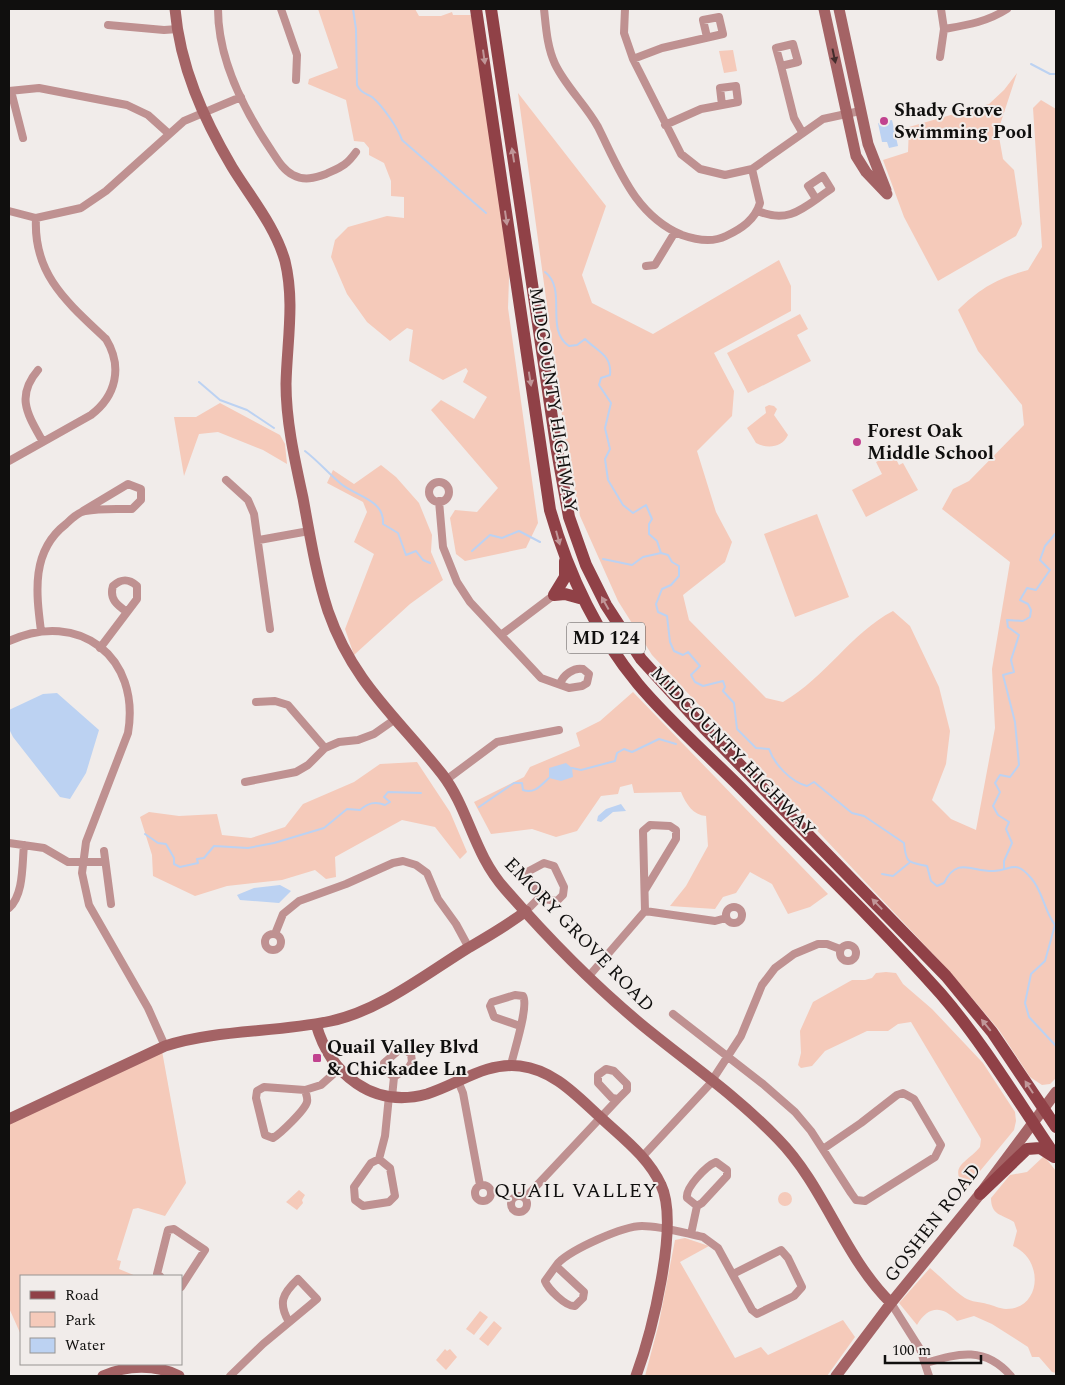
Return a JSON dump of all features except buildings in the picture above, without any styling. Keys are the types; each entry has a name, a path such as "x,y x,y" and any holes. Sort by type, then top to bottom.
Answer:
{"main road":[{"name":"MIDCOUNTY HIGHWAY","path":"476,9 550,510 565,559 583,599 603,633 638,684 851,900 941,995 975,1037 1056,1158"},
{"name":"MIDCOUNTY HIGHWAY","path":"491,9 557,451 569,517 586,565 606,605 641,659 697,721 946,976 992,1032 1056,1128"},
{"path":"554,595 565,577 565,559"},
{"path":"554,595 565,594 583,599"},
{"path":"980,1194 1027,1149 1040,1148 1056,1158"}],"street":[{"name":"EMORY GROVE ROAD","path":"175,9 184,59 202,113 233,168 268,222 284,258 291,302 286,385 288,412 315,566 340,643 365,684 446,780 486,864 504,888 634,1018 757,1118 787,1148 816,1189 866,1275 891,1303 910,1332 926,1363 928,1376"},
{"path":"218,9 221,36 240,97 283,168 293,176 307,179 347,165 356,152"},
{"path":"281,9 297,55 296,80"},
{"path":"544,9 549,48 555,65 597,125 632,194 655,218 675,232 692,239 721,238 738,230 758,211 760,195 752,169"},
{"path":"625,9 624,33 633,59 665,126 681,154 700,169 725,175 752,169 823,119 860,111"},
{"path":"824,9 856,156 866,172 887,194 868,144 838,9"},
{"path":"940,57 944,29 941,9"},
{"path":"944,29 979,23 1007,9"},
{"path":"108,25 164,30 178,29"},
{"path":"633,59 662,48 707,37"},
{"path":"781,66 794,118 802,132"},
{"path":"23,138 10,91 39,88 127,105 148,115 168,133"},
{"path":"9,211 36,218 68,212 94,200 168,133 184,121 240,97"},
{"path":"665,126 701,109 722,104"},
{"path":"758,211 777,218 786,217 816,199"},
{"path":"9,461 92,416 102,407 115,384 116,362 106,339 64,299 49,280 41,256 36,218"},
{"path":"646,266 655,265 675,232"},
{"path":"38,370 28,381 25,407 43,442"},
{"path":"226,480 248,500 259,540 270,629"},
{"path":"41,631 36,587 38,570 41,559 56,534 83,511 128,484 141,489 141,500 132,509 83,511"},
{"path":"439,501 442,547 450,569 470,602 541,678 560,684"},
{"path":"259,540 309,530"},
{"path":"501,635 554,595"},
{"path":"100,648 126,612"},
{"path":"9,641 41,631 74,633 88,639 112,658 124,676 130,695 131,714 121,753 86,842 82,864 84,885 89,905 148,1008 166,1046"},
{"path":"256,702 275,701 288,705 324,748"},
{"path":"246,782 296,772 308,765 324,748 339,742 358,740 374,734 394,720"},
{"path":"446,780 497,742 559,730"},
{"path":"590,976 645,911 642,834 650,825 670,826 676,832 676,839 645,890"},
{"path":"9,843 44,848 68,862 82,864 105,862"},
{"path":"9,908 17,897 19,889 24,845"},
{"path":"104,851 111,904"},
{"path":"275,934 284,914 299,900 354,881 393,863 403,861 412,863 427,873 438,899 456,924 469,948"},
{"path":"549,863 555,867 564,893 555,901 541,896 529,882 528,875 533,868 549,863"},
{"path":"9,1119 166,1046 190,1038 279,1030 347,1017 364,1010 469,948 526,911 541,896"},
{"path":"645,911 715,921 726,918"},
{"path":"642,1157 712,1081 728,1058 744,1029 764,983 779,964 794,954 818,944 827,944 840,949"},
{"path":"511,1066 520,1026 525,1003 522,996 515,995 492,1002 490,1006 494,1017 520,1026"},
{"name":"EMORY GROVE ROAD","path":"674,1014 784,1101 806,1124 853,1197 860,1201 873,1196 939,1153 940,1142 914,1099 905,1094 897,1095 823,1149"},
{"path":"316,1024 325,1050 339,1070 360,1086 391,1096 422,1095 489,1068 511,1066 533,1068 556,1078 642,1157 652,1169 663,1189 668,1208 668,1231 650,1330 636,1376"},
{"path":"305,1090 307,1100 304,1108 277,1136 270,1138 265,1135 256,1098 257,1091 264,1088 305,1090 323,1084 339,1070"},
{"path":"379,1159 386,1162 391,1169 395,1196 389,1202 366,1206 360,1205 355,1200 354,1186 371,1163 379,1159 385,1136 394,1077"},
{"path":"458,1081 463,1093 480,1185"},
{"name":"GOSHEN ROAD","path":"836,1376 891,1303 980,1194 1056,1092"},
{"path":"524,1198 618,1099"},
{"path":"719,1163 726,1170 726,1177 702,1203 696,1206 688,1201 686,1194 688,1190 710,1165 719,1163"},
{"path":"691,1234 696,1206"},
{"path":"556,1266 584,1292 583,1298 574,1306 569,1305 546,1284 546,1278 556,1266 576,1250 631,1228 644,1226 691,1234 705,1238 714,1244 752,1310 758,1314 797,1294 802,1287 788,1258 781,1250 733,1274"},
{"path":"158,1275 157,1274 168,1230 174,1229 205,1250 182,1285"},
{"path":"230,1376 317,1299 298,1280 286,1290 282,1304 283,1311 289,1322"},
{"path":"926,1363 955,1354 973,1354 992,1361 1011,1376"},
{"path":"103,1376 127,1369 149,1369 179,1376"}],"green space":[{"path":"318,9 415,9 419,16 441,16 452,12 453,15 477,15 510,249 508,308 538,523 526,548 465,561 456,554 450,518 455,510 477,512 498,488 431,410 441,400 474,419 487,397 463,382 468,371 466,368 443,380 409,361 413,330 407,328 390,341 367,322 347,294 331,257 335,240 348,227 387,216 404,218 404,197 391,196 391,181 384,163 369,155 369,148 364,142 354,141 346,100 308,84 309,79 338,68"},
{"path":"733,50 737,71 724,73 719,51"},
{"path":"1017,73 998,131 1003,159 1014,170 1022,224 1016,236 938,281 904,217 883,160 908,152 909,127 989,104 1004,90"},
{"path":"518,93 606,206 582,275 592,303 653,334 779,260 791,286 791,311 714,353 734,391 732,416 697,451 716,512 732,542 725,562 683,595 689,620 766,698 783,702 812,680 864,631 893,611 910,626 939,687 950,731 946,764 932,800 951,819 976,830 995,728 992,669 1010,562 942,509 953,489 969,481 1024,425 1022,405 978,351 958,310 990,285 1028,270 1042,247 1033,108 1041,100 1056,109 1056,1078 1050,1084 1042,1085 1030,1077 999,1030 950,972 652,655 618,601 580,516 566,445"},
{"path":"800,314 808,329 797,335 811,361 748,393 727,353"},
{"path":"220,403 280,435 285,444 287,464 263,450 218,432 199,434 184,476 174,417 196,417"},
{"path":"769,405 777,409 774,415 788,435 782,443 769,447 756,443 747,428 766,413 765,407"},
{"path":"893,453 899,465 903,463 918,490 866,517 852,490 882,474 876,462"},
{"path":"381,465 396,477 419,503 432,535 431,552 443,580 410,604 354,655 345,629 374,554 354,542 367,512 363,502 327,483 333,470 354,484"},
{"path":"817,514 849,597 795,617 764,534"},
{"path":"633,692 828,894 810,907 788,914 772,884 750,872 736,893 723,897 715,909 670,906 686,886 708,846 706,816 697,814 690,808 681,792 634,793 632,784 620,787 618,794 601,796 577,831 556,837 532,829 491,834 474,802 524,777 530,767 580,746 576,733 600,721"},
{"path":"417,762 450,812 467,852 460,859 435,827 402,820 335,857 336,877 326,879 315,870 282,880 227,886 195,896 153,876 152,855 140,817 149,812 179,816 217,814 222,835 251,838 285,827 303,804 354,782 380,764"},
{"path":"876,973 896,973 903,984 932,1009 983,1063 1015,1112 1014,1130 966,1188 958,1175 959,1170 961,1165 980,1147 981,1139 911,1022 898,1024 888,1031 867,1031 825,1051 812,1066 801,1068 798,1065 801,1053 800,1031 813,1002 852,980 865,980 872,978"},
{"path":"162,1051 186,1183 165,1216 138,1208 133,1209 117,1260 121,1261 119,1269 134,1275 20,1275 20,1333 9,1308 9,1121"},
{"path":"1044,1156 1056,1171 1056,1373 1052,1372 1039,1357 1032,1357 1028,1347 992,1324 974,1316 957,1321 946,1312 936,1310 926,1314 917,1325 899,1303 930,1268 956,1291 970,1300 1006,1309 1018,1307 1027,1301 1035,1282 1034,1272 1030,1261 1023,1252 1013,1246 1017,1231 1014,1222 995,1211 991,1204 991,1198 1010,1175 1027,1172"},
{"path":"299,1190 305,1195 302,1200 303,1203 297,1210 286,1202"},
{"path":"782,1192 788,1192 792,1199 788,1206 782,1206 778,1202 778,1196"},
{"path":"685,1238 709,1246 680,1262 735,1358 761,1347 768,1355 843,1320 855,1337 827,1376 645,1376 659,1323 675,1240"},
{"path":"480,1311 488,1317 474,1335 466,1329"},
{"path":"494,1321 502,1328 488,1346 479,1339"},
{"path":"445,1349 447,1351 450,1349 457,1357 446,1370 436,1360"}],"water":[{"path":"892,120 898,146 889,148 887,142 882,142 878,123"},
{"path":"57,693 99,730 86,773 70,799 60,797 13,737 9,729 9,710 43,694"},
{"path":"566,763 572,768 573,777 561,781 549,778 549,768"},
{"path":"621,804 626,811 613,812 601,822 597,821 598,816 606,809"},
{"path":"280,885 291,891 279,903 240,900 237,895 254,888"}],"waterway":[{"path":"353,9 356,29 357,85 363,93 372,97 380,105 402,140 486,213"},
{"path":"1031,64 1050,74 1056,74"},
{"path":"545,272 552,280 555,289 556,320 562,339 569,346 577,345 585,339 603,354 609,363 610,375 601,378 599,385 611,403 605,428 610,449 605,459 608,480 623,505 633,513 646,505 652,519 649,524 649,534 657,541 661,553 668,555 672,562 679,566 679,576 671,585 662,589 656,604 658,612 667,616 670,642 674,651 683,655 688,652 700,666 691,675 695,682 703,686 723,681 725,687 723,691 734,703 737,729 756,748 769,749 779,766 795,781 807,786 814,782 852,813 864,816 904,843 909,861 927,866 931,881 937,886 944,883 954,870 966,867 986,871 1017,867 1026,872 1035,883 1048,914 1055,925 1045,961 1031,974 1025,1003 1029,1017 1056,1046"},
{"path":"199,382 220,400 247,410 274,428"},
{"path":"305,451 340,483 374,503 379,509 383,524 398,533 406,555 416,551 423,560 430,563"},
{"path":"472,551 490,535 502,538 519,531 540,542"},
{"path":"1004,868 1004,861 1012,843 1006,829 1009,822 998,815 993,806 1000,792 995,783 1000,775 1010,777 1019,765 1015,722 1003,675 1014,672 1011,660 1019,635 1008,627 1007,620 1023,621 1030,617 1031,610 1028,604 1020,600 1027,588 1036,590 1050,570 1040,560 1045,546 1056,533"},
{"path":"603,559 632,565 643,557 661,553"},
{"path":"572,768 581,770 615,761 617,753 624,749 632,752 659,739 676,744"},
{"path":"479,807 514,783 522,783 523,790 531,791 538,788 549,778"},
{"path":"145,834 158,843 166,844 174,858 174,864 180,867 198,863 197,859 204,858 214,846 248,848 274,843 324,828 347,809 360,810 369,804 375,803 385,805 390,802 384,797 388,792 421,793"},
{"path":"882,874 893,876 909,863"}],"place":[{"name":"Shady Grove Swimming Pool","path":"884,121"},
{"name":"Forest Oak Middle School","path":"857,442"},
{"name":"Quail Valley Blvd & Chickadee Ln","path":"317,1058"}],"district":[{"name":"QUAIL VALLEY","path":"576,1191"}]}
